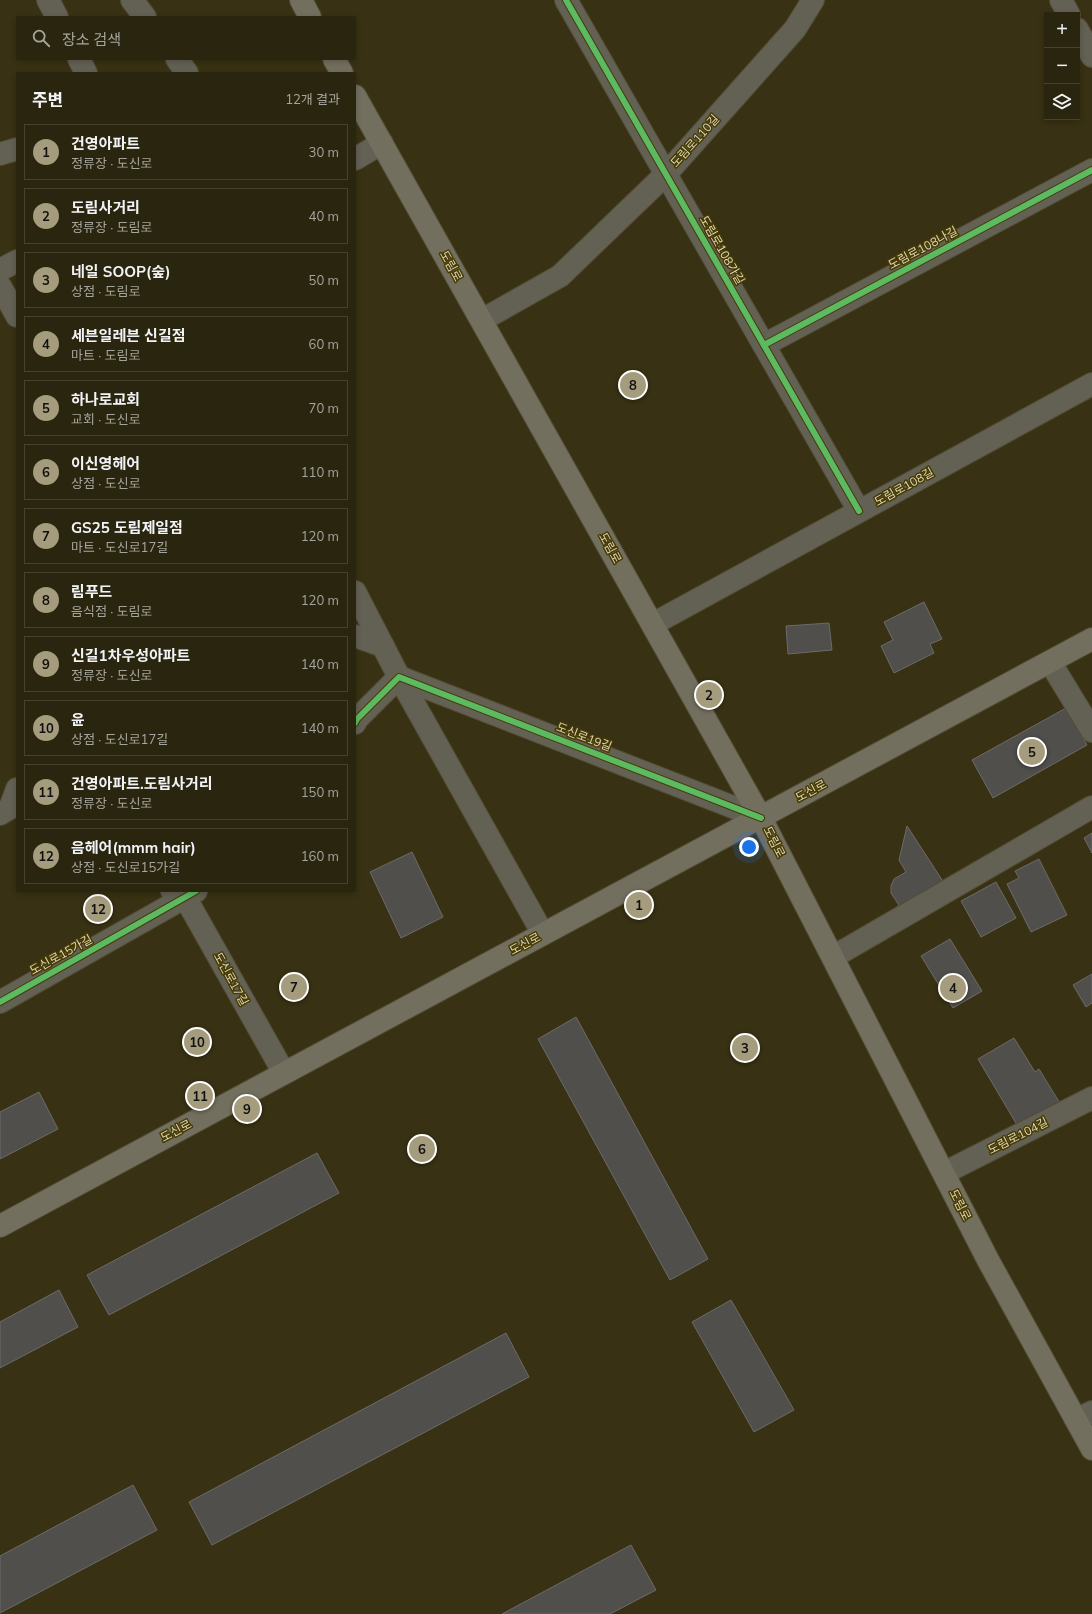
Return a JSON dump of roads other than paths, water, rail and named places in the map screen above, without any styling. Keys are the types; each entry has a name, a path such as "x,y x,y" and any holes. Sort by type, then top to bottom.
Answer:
{"main road":[{"path":"301,0 309,16"},
{"path":"335,60 341,72"},
{"name":"도림로","path":"356,98 761,818 988,1260 1084,1416 1092,1449"},
{"name":"도신로","path":"0,1226 1092,639"}],"street":[{"path":"48,0 56,16"},
{"path":"132,0 144,16"},
{"name":"도림로108가길","path":"566,0 859,511"},
{"name":"도림로110길","path":"482,320 560,276 666,174 795,29 813,0"},
{"path":"1061,0 1067,12"},
{"path":"1080,34 1092,56"},
{"path":"80,60 86,72"},
{"path":"178,60 186,72"},
{"path":"356,158 382,143"},
{"path":"0,154 16,149"},
{"name":"도림로108나길","path":"764,345 1092,170"},
{"path":"0,270 16,262"},
{"path":"0,286 16,314"},
{"name":"도림로108길","path":"653,624 1092,384"},
{"path":"356,594 399,677 543,934"},
{"path":"356,636 383,646"},
{"path":"1050,662 1092,731"},
{"path":"356,721 399,677"},
{"name":"도신로19길","path":"399,677 761,818"},
{"path":"833,957 1092,807"},
{"name":"도신로15가길","path":"0,1002 184,893"},
{"name":"도신로17길","path":"184,893 284,1073"},
{"name":"도림로104길","path":"944,1173 1092,1098"}],"place":[{"name":"림푸드","path":"633,385"},
{"name":"도림사거리","path":"709,695"},
{"name":"하나로교회","path":"1032,752"},
{"name":"건영아파트","path":"639,905"},
{"name":"음헤어(mmm hair)","path":"98,909"},
{"name":"GS25 도림제일점","path":"294,987"},
{"name":"세븐일레븐 신길점","path":"953,988"},
{"name":"윤","path":"197,1042"},
{"name":"네일 SOOP(숲)","path":"745,1048"},
{"name":"건영아파트.도림사거리","path":"200,1096"},
{"name":"신길1차우성아파트","path":"247,1109"},
{"name":"이신영헤어","path":"422,1149"}]}
